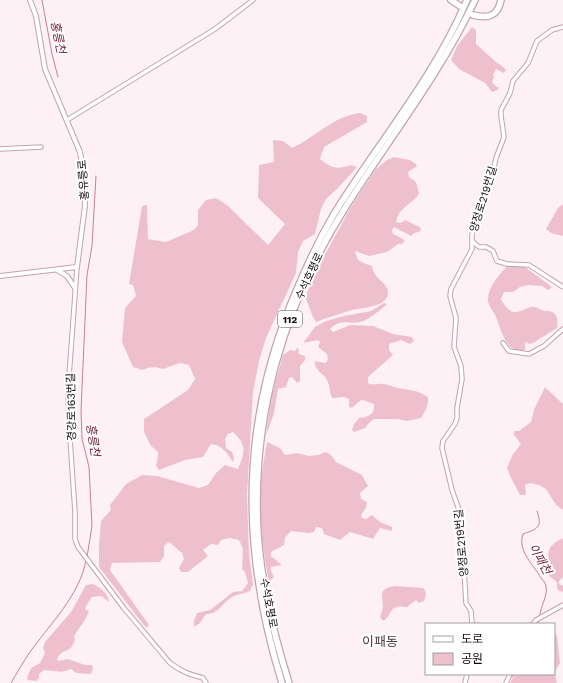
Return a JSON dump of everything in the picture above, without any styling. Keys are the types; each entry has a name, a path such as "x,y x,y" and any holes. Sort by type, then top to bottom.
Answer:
{"highway":[{"path":"451,0 460,6"},
{"name":"수석호평로","path":"282,682 260,596 255,560 253,527 252,489 254,454 258,416 267,375 278,338 309,261 334,216 432,68 461,16 468,0"},
{"name":"수석호평로","path":"289,682 271,617 258,535 260,444 266,403 276,363 290,320 307,277 324,244 344,210 427,85 471,13 475,0"},
{"path":"479,0 471,13 481,17 494,14 499,10 502,0"}],"street":[{"name":"홍유릉로","path":"30,0 36,16 46,69 69,119 80,152 84,175 84,206 77,267"},
{"path":"69,119 215,29 253,0"},
{"name":"양정로219번길","path":"472,623 471,612 466,603 462,533 458,507 452,490 442,448 443,441 455,424 457,418 457,408 462,379 461,366 454,347 456,318 450,296 451,289 472,249 472,235 478,209 492,177 496,158 504,137 501,110 510,93 513,81 528,63 537,41 552,30 563,27"},
{"path":"0,149 41,147"},
{"path":"472,240 479,248 486,247 493,252 497,261 507,264 529,264 563,287"},
{"path":"0,276 77,267"},
{"name":"경강로163번길","path":"77,267 68,390 75,512 75,539 78,547 93,568 123,607 170,663 179,670 191,676 203,678 206,683"},
{"path":"56,269 67,276 75,288"},
{"path":"503,343 509,351 529,354 544,346 563,329"},
{"path":"534,623 563,605"}],"green space":[{"path":"472,27 476,30 476,44 506,70 504,73 496,69 492,82 499,88 492,92 485,83 459,69 451,60 457,46"},
{"path":"360,113 367,116 367,122 324,147 320,159 331,166 338,168 351,165 357,167 326,199 321,209 315,234 303,241 298,252 296,273 266,338 259,361 253,392 247,495 249,553 253,584 250,591 232,597 214,612 206,614 200,623 194,627 194,621 197,613 210,610 233,592 242,591 248,583 245,572 242,569 243,549 239,540 230,538 221,540 218,545 211,544 203,550 208,556 188,572 181,572 179,568 184,559 182,553 169,542 164,546 164,556 160,562 112,563 110,570 149,625 147,628 99,567 101,521 111,510 110,505 126,484 142,475 157,476 199,488 208,485 216,473 225,465 238,469 242,458 243,445 233,432 228,434 225,439 226,448 232,452 234,458 233,462 221,448 211,444 203,457 185,460 159,470 156,466 158,452 151,446 144,432 144,419 188,390 195,379 189,365 180,363 163,369 152,367 142,370 133,367 122,342 125,308 136,296 133,285 129,284 142,206 147,205 148,239 166,242 194,230 198,225 198,210 206,200 216,198 227,205 268,245 285,224 258,198 259,165 274,162 273,140 283,141 292,148 333,122 350,115"},
{"path":"394,157 410,160 416,164 417,166 408,172 409,177 416,182 419,193 414,200 400,212 396,222 401,223 405,220 420,227 421,230 411,236 394,227 392,230 393,234 405,241 402,244 398,244 387,252 369,256 355,251 358,260 372,266 375,274 387,288 387,297 384,301 374,306 352,310 316,322 306,299 315,273 352,205 376,169 387,160"},
{"path":"563,204 563,236 551,233 546,229 558,208"},
{"path":"507,266 525,267 552,287 548,290 542,286 528,285 520,287 513,292 504,292 501,299 507,308 514,312 534,307 543,311 552,312 557,317 557,328 533,343 525,343 525,350 519,351 513,349 509,345 505,340 495,315 489,306 489,291"},
{"path":"384,303 387,304 364,321 355,323 339,323 330,329 333,332 350,325 373,326 393,334 412,337 414,341 410,344 401,340 389,344 389,350 393,355 368,377 368,383 385,384 396,388 421,393 428,397 427,405 421,418 407,421 398,419 374,419 365,428 354,432 352,430 354,424 359,418 368,416 372,413 374,404 361,400 350,408 349,399 344,397 333,398 331,396 327,380 318,371 314,361 326,363 328,359 327,354 318,347 320,342 318,340 303,343 315,327 326,321 371,311"},
{"path":"298,347 299,354 305,356 305,360 300,366 300,381 297,383 292,377 289,378 286,387 278,389 274,413 266,436 271,399 283,355 290,350 295,351"},
{"path":"545,387 563,404 563,510 556,505 546,489 539,485 530,483 525,485 525,495 520,495 507,468 513,454 521,444 514,435 514,431 519,431 531,422 534,410"},
{"path":"267,442 280,448 285,455 297,453 309,456 326,452 332,456 336,462 362,475 368,486 360,493 361,499 367,502 366,508 361,515 362,518 366,519 372,515 380,522 392,527 392,531 380,528 373,539 350,532 340,540 324,534 322,528 316,527 314,532 308,533 291,531 285,538 284,545 271,552 271,556 282,565 271,567 274,577 269,582 262,540 260,508 262,470"},
{"path":"563,538 563,577 559,581 559,584 563,586 563,592 559,591 557,588 557,582 549,576 550,569 548,554 552,546"},
{"path":"93,584 104,591 109,602 101,596 92,597 85,609 89,611 88,615 74,637 75,640 71,648 60,654 57,659 58,661 68,659 85,665 92,665 93,669 91,674 76,673 71,669 61,672 44,670 39,674 39,678 36,681 28,680 27,678 31,668 40,663 45,653 43,648 45,642 71,612 86,585"},
{"path":"389,587 423,588 426,593 425,599 419,603 416,600 407,607 394,608 383,621 380,617 383,607 382,593"},
{"path":"555,634 557,636 560,663 556,672 557,683 510,683 514,675 555,675"}],"waterway":[{"name":"홍릉천","path":"42,0 58,77"},
{"name":"홍릉천","path":"87,557 92,526 89,467 82,439 81,411 87,275 92,246 96,176"},
{"name":"이패천","path":"537,511 539,517 538,527 523,534 522,546 527,558 546,585 546,594 540,616"},
{"name":"홍릉천","path":"11,683 30,652 71,597 83,573 86,560"},
{"name":"이패천","path":"538,623 540,619"}],"district":[{"name":"이패동","path":"380,641"}]}
